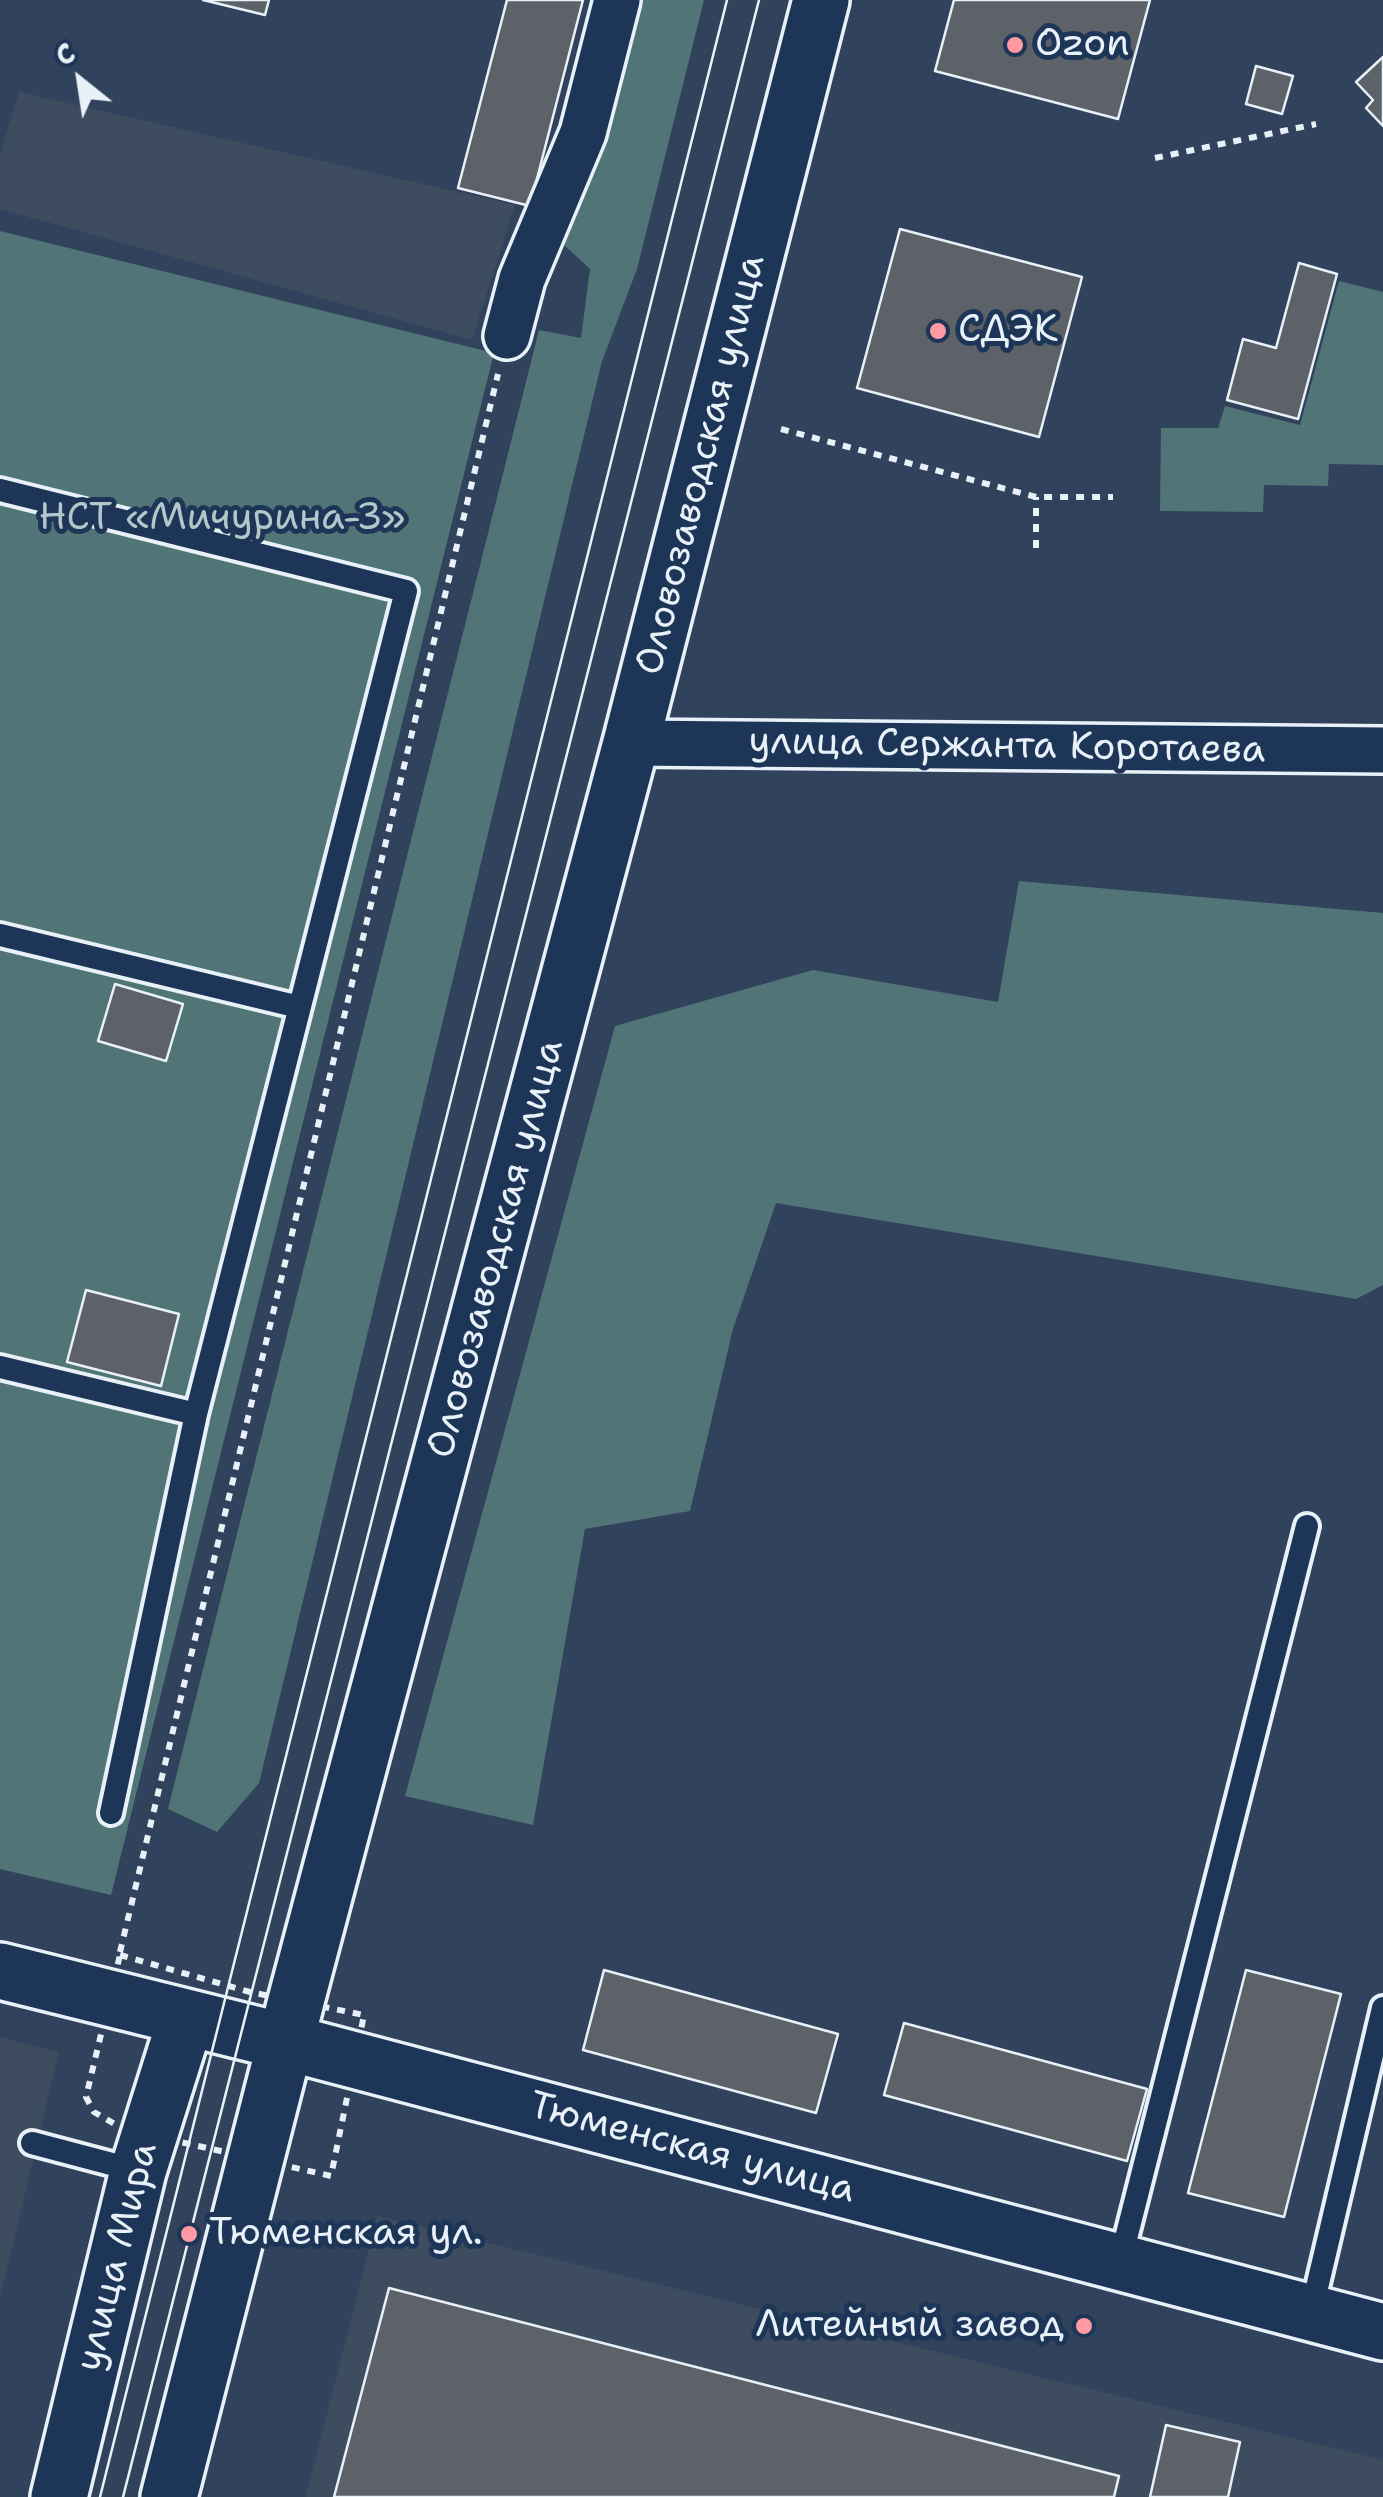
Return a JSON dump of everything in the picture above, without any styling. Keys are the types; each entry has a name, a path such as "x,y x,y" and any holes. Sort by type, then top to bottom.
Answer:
{"street":[{"path":"507,336 522,279 583,134 617,0"},
{"name":"Оловозаводская улица","path":"169,2497 631,743 822,0"},
{"name":"улица Сержанта Коротаева","path":"631,743 1383,750"},
{"name":"Тюменская улица","path":"0,1971 286,2042 1383,2332"},
{"name":"улица Мира","path":"59,2497 138,2170 186,2019"}],"lane":[{"path":"0,490 406,591 196,1414 111,1813"},
{"path":"0,936 299,1007"},
{"path":"0,1368 196,1414"},
{"path":"1120,2262 1307,1526"},
{"path":"1311,2313 1383,2008"},
{"path":"32,2143 138,2170"}],"path":[{"path":"1155,158 1316,124"},
{"path":"102,1950 120,1954 507,336"},
{"path":"780,429 1036,497 1113,497"},
{"path":"1036,497 1036,548"}],"shaded area":[{"path":"19,92 515,205 472,340 0,209 0,154"},
{"path":"0,2037 59,2052 0,2298"},
{"path":"377,2216 1383,2460 1383,2497 306,2497"}],"green space":[{"path":"633,0 704,0 637,269 602,361 259,1783 217,1832 168,1809 539,330 581,338 590,269 563,244"},
{"name":"НСТ «Мичурина-3»","path":"0,231 494,353 111,1895 0,1869"},
{"path":"1339,281 1383,292 1383,465 1329,464 1328,486 1264,485 1263,512 1160,511 1161,428 1218,428 1225,406 1300,425"},
{"path":"1019,881 1383,913 1383,1285 1356,1299 776,1203 733,1329 690,1511 585,1529 533,1825 405,1796 615,1026 813,970 998,1002"}],"building":[{"path":"203,0 269,0 265,15"},
{"path":"507,0 583,0 530,206 458,188"},
{"path":"954,0 1150,0 1118,119 935,71"},
{"path":"1383,57 1383,126 1366,108 1373,100 1356,82"},
{"path":"1256,66 1293,76 1282,114 1246,104"},
{"path":"900,229 1082,277 1039,437 857,388"},
{"path":"1299,263 1337,274 1298,419 1227,400 1243,339 1276,348"},
{"path":"115,984 183,1004 166,1061 98,1041"},
{"path":"86,1290 179,1314 161,1386 67,1362"},
{"path":"604,1970 838,2034 816,2113 583,2050"},
{"path":"1246,1970 1341,1994 1284,2217 1188,2193"},
{"path":"904,2023 1147,2089 1127,2161 884,2095"},
{"path":"389,2288 1119,2476 1114,2497 334,2497"},
{"path":"1166,2425 1240,2442 1228,2497 1150,2497"}],"tram line":[{"path":"100,2497 727,0"},
{"path":"123,2497 759,0"}],"place":[{"name":"Ozon","path":"1015,45"},
{"name":"СДЭК","path":"938,331"},
{"name":"Тюменская ул.","path":"189,2234"},
{"name":"Литейный завод","path":"1084,2326"}]}
